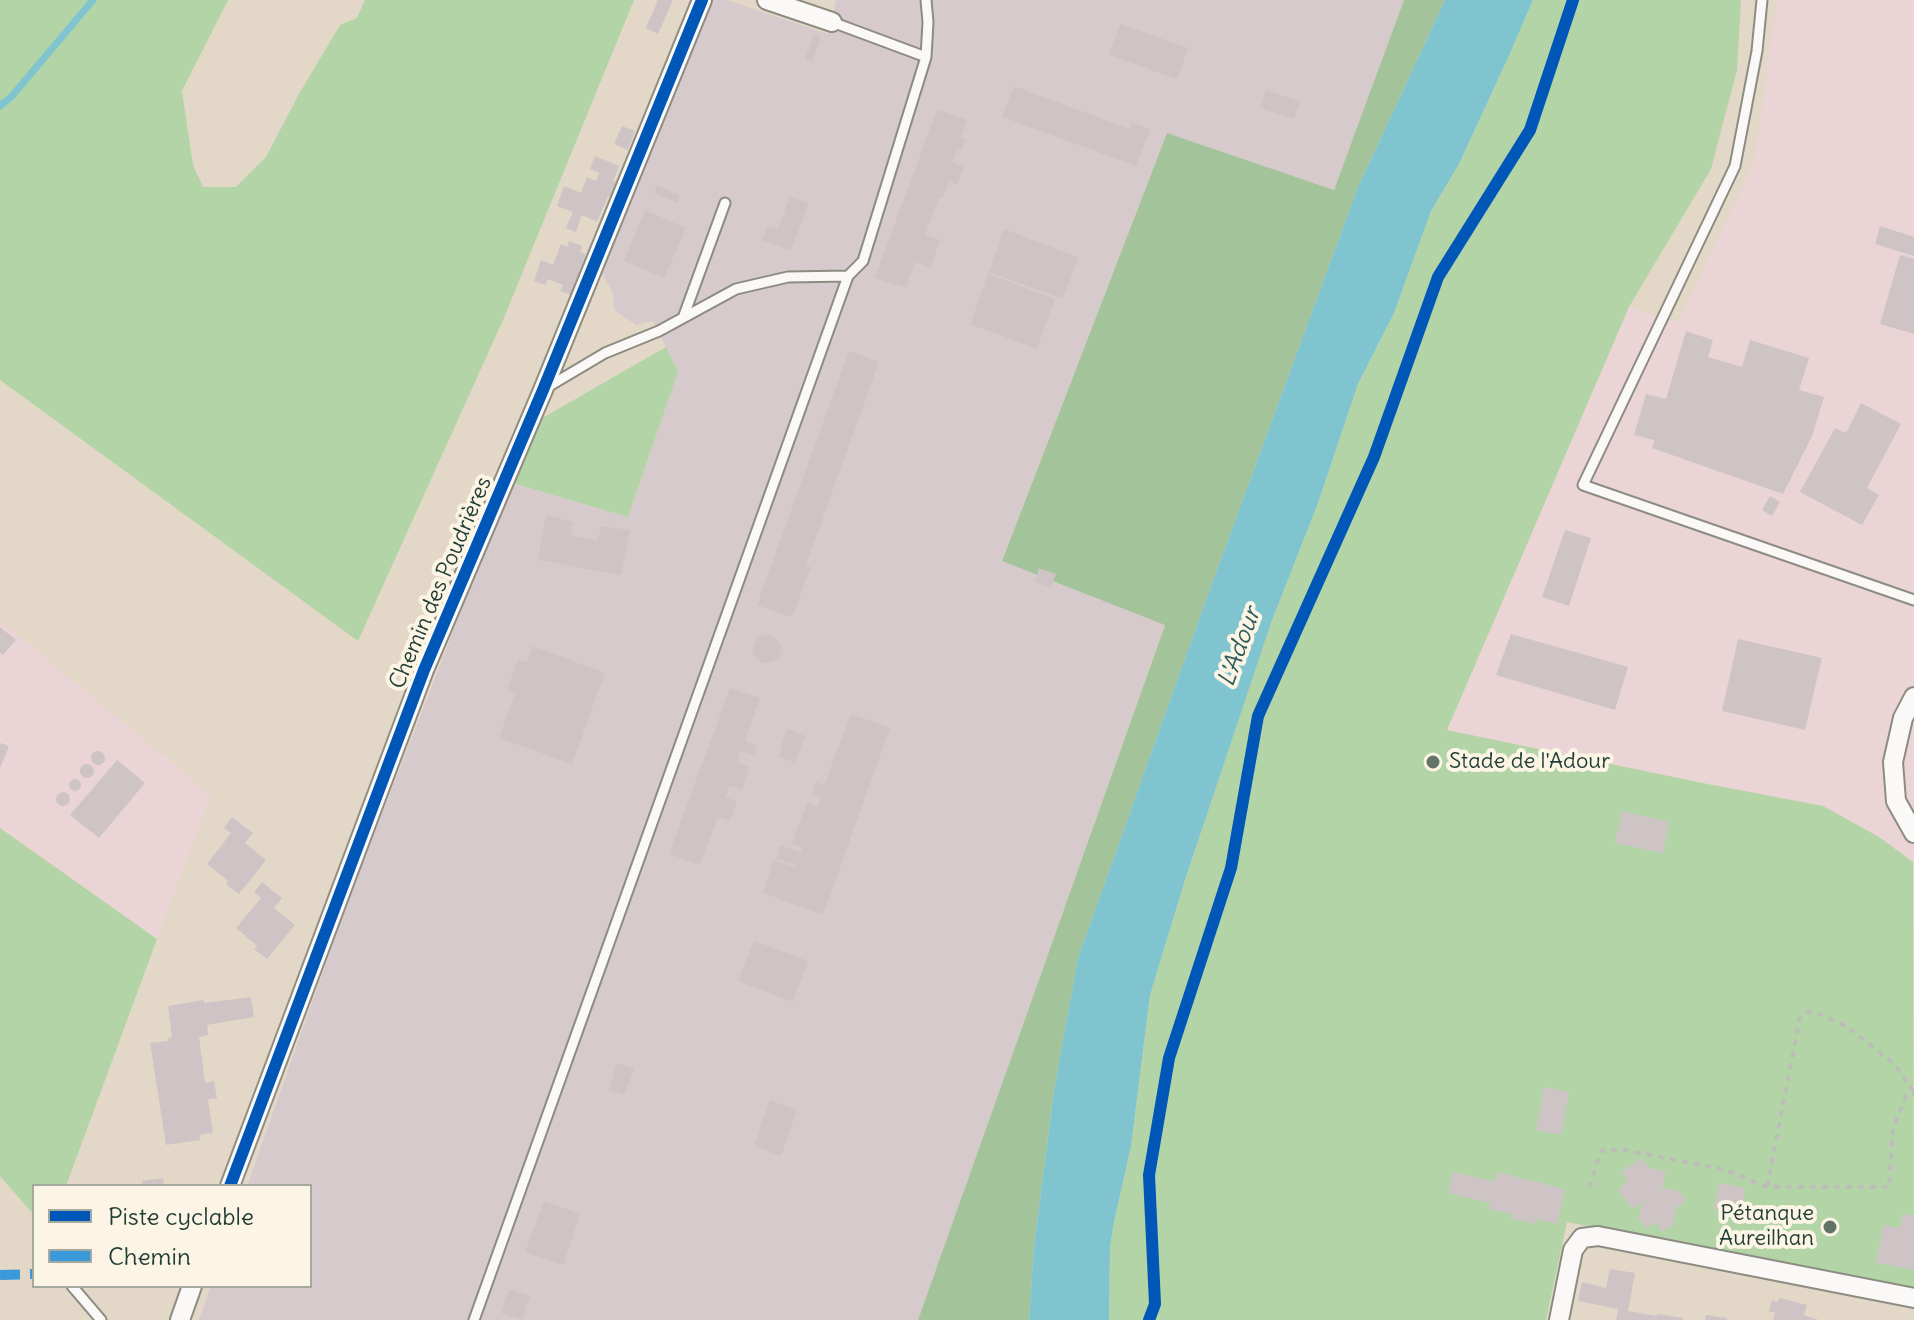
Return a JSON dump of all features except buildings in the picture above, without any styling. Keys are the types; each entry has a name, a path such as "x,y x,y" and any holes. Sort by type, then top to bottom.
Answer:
{"street":[{"name":"Chemin des Poudrières","path":"231,1184 424,670 543,390 702,0"},
{"path":"767,0 832,22"},
{"path":"1914,697 1903,718 1893,762 1896,801 1914,833"},
{"path":"1559,1320 1573,1250 1582,1238 1598,1236 1914,1298"},
{"path":"180,1320 191,1288"}],"lane":[{"path":"474,1320 848,276 863,261 926,57 926,0"},
{"path":"1762,0 1757,51 1735,166 1583,485 1914,600"},
{"path":"832,22 926,57"},
{"path":"683,318 725,203"},
{"path":"543,390 605,353 659,331 736,289 788,277 848,276"},
{"path":"74,1288 101,1320"}],"path":[{"path":"1589,1187 1601,1151 1620,1149 1726,1170 1767,1187 1889,1187 1893,1128 1906,1096 1914,1093 1895,1065 1848,1027 1815,1012 1806,1013 1800,1018 1767,1187"}],"shaded area":[{"path":"713,0 727,0 828,34 836,0 1404,0 1334,190 1167,133 1002,560 1165,624 918,1320 199,1320 210,1288 312,1288 312,1184 248,1184 347,904 511,483 628,517 678,372 653,321 636,325 614,310 613,293 602,274"},
{"path":"1777,0 1914,0 1914,862 1879,837 1823,806 1447,731 1629,307 1678,323 1755,161"},
{"path":"0,620 211,795 157,939 0,828"}],"green space":[{"path":"0,0 228,0 182,91 193,165 203,187 236,187 266,157 340,25 357,18 365,0 634,0 503,320 358,641 0,380"},
{"path":"1404,0 1445,0 1358,187 1078,958 1054,1090 1034,1246 1029,1320 918,1320 1165,625 1002,561 1167,133 1334,190"},
{"name":"Stade de l'Adour","path":"1533,0 1741,0 1737,70 1711,169 1629,307 1447,730 1823,806 1879,837 1913,862 1914,1291 1567,1222 1546,1320 1109,1320 1110,1247 1131,1146 1150,995 1185,880 1271,623 1318,503 1358,384 1394,313 1431,211 1459,164"},
{"path":"666,347 678,372 628,517 512,483 539,420"},
{"path":"0,828 157,939 67,1184 32,1184 32,1213 0,1176"}],"water":[{"name":"L'Adour","path":"1445,0 1533,0 1459,164 1431,211 1394,313 1358,384 1318,503 1271,623 1185,880 1150,995 1131,1146 1110,1247 1109,1320 1029,1320 1034,1246 1054,1090 1078,958 1358,187"}],"waterway":[{"path":"0,106 12,96 93,0"}],"marked path":[{"path":"0,1275 32,1274"}],"cycle path":[{"path":"231,1184 424,670 543,390 702,0"},
{"path":"1149,1320 1155,1304 1149,1175 1169,1058 1231,868 1258,716 1374,457 1438,277 1530,130 1573,0"}],"place":[{"name":"Stade de l'Adour","path":"1433,762"},
{"name":"Pétanque Aureilhan","path":"1830,1227"}]}
